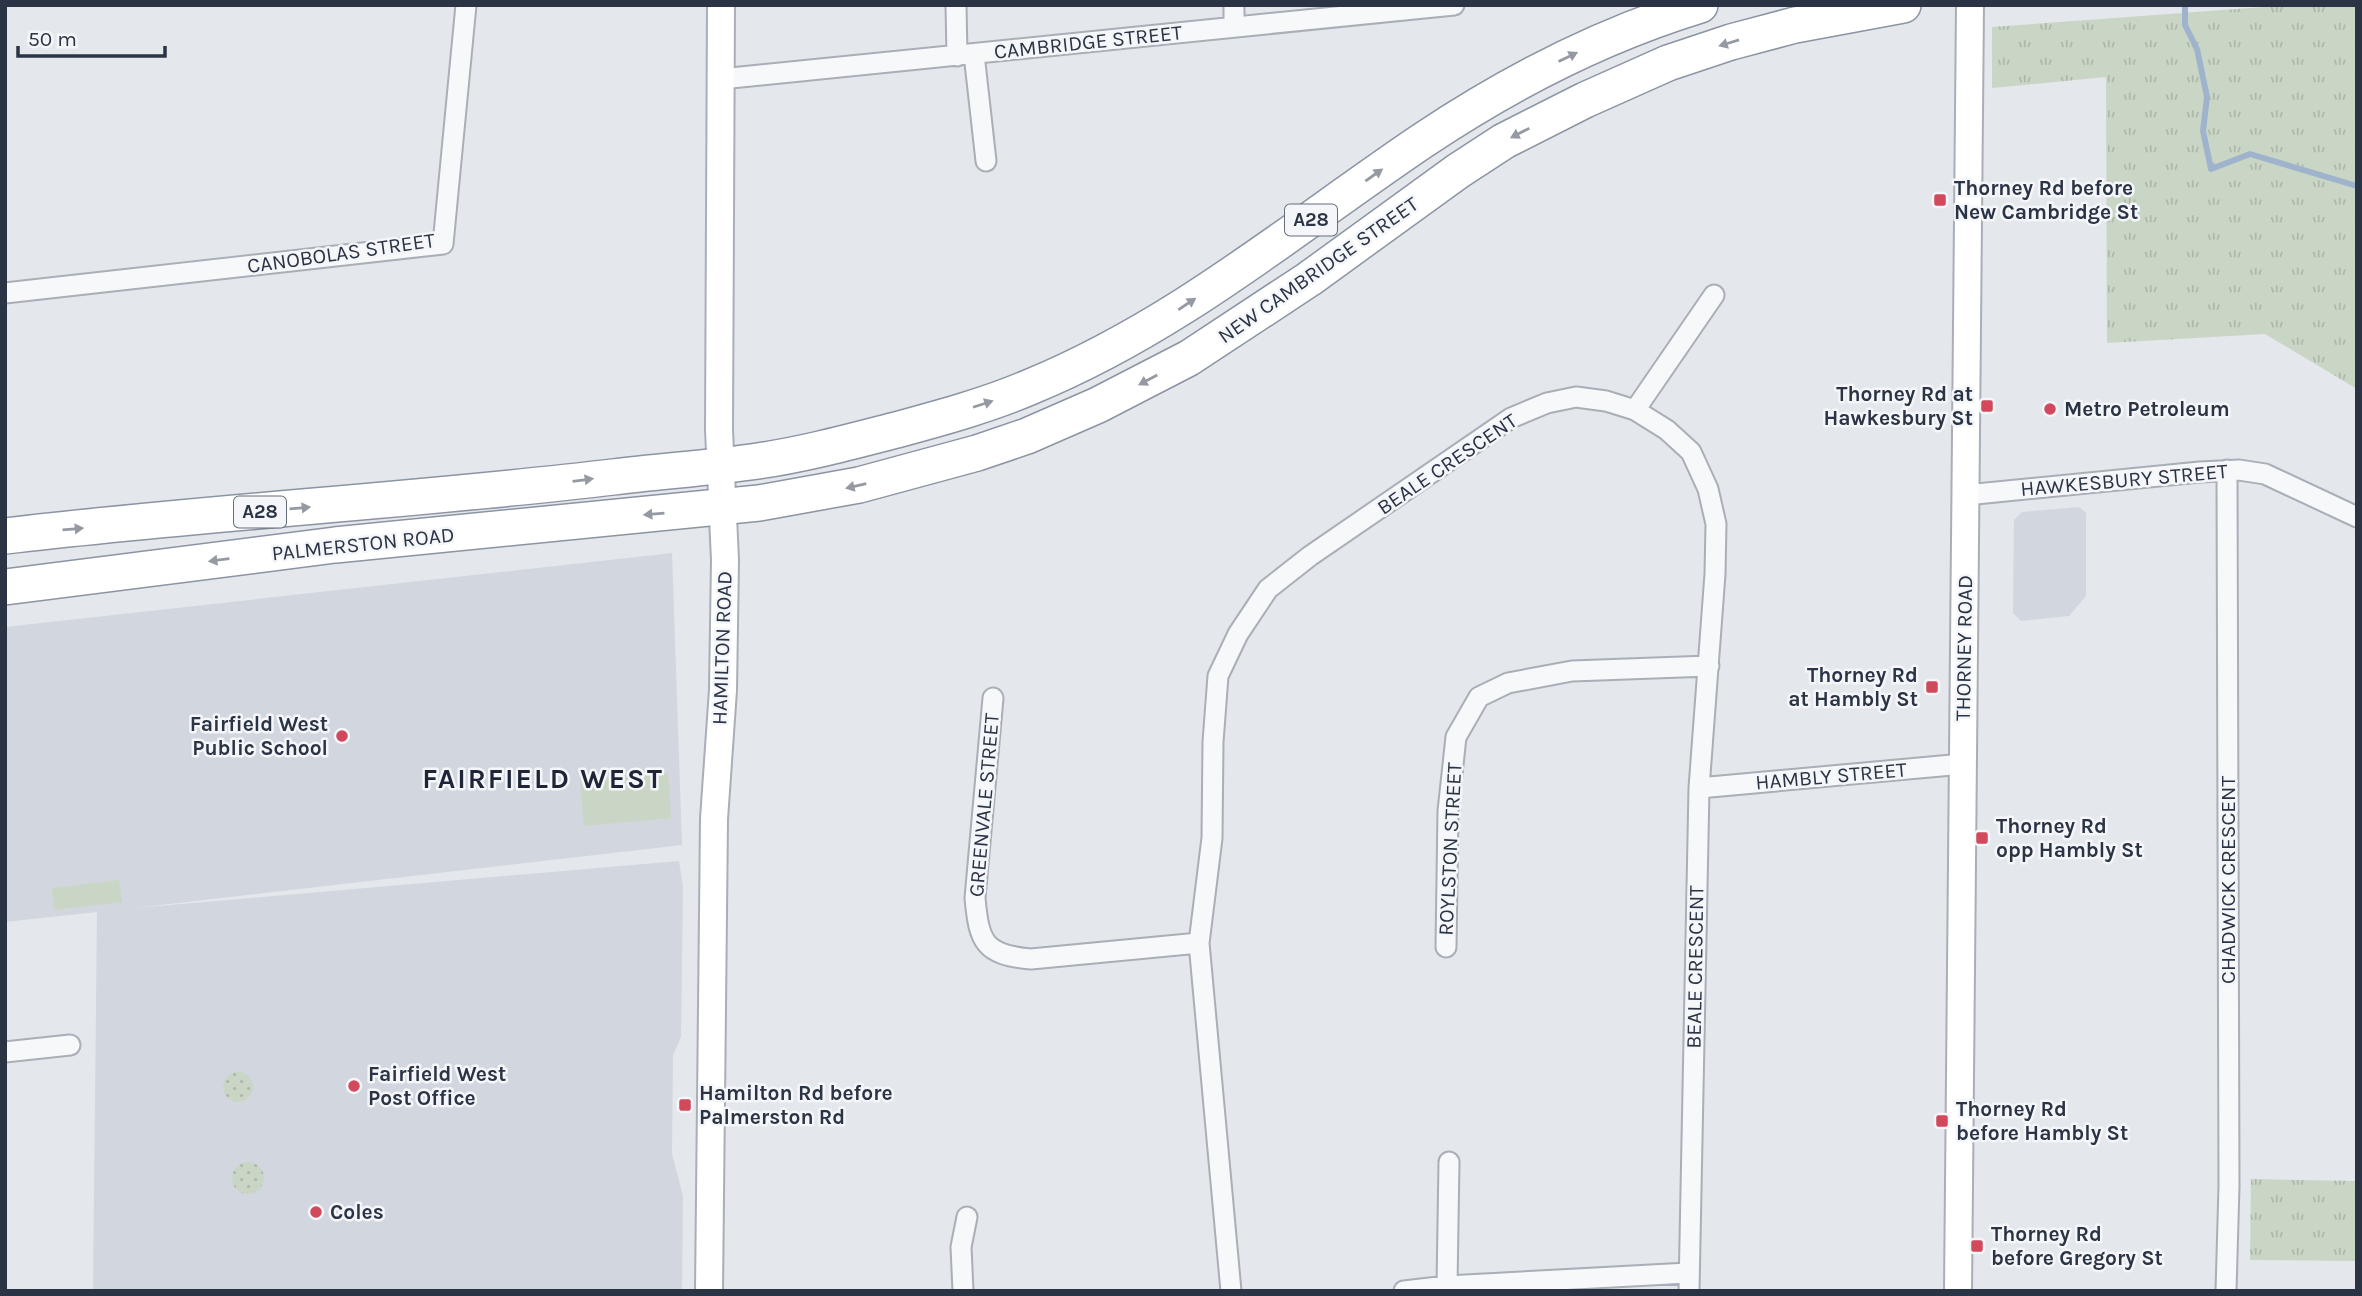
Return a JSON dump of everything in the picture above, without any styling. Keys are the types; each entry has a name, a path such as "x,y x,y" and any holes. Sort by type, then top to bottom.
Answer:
{"highway":[{"name":"A28","path":"719,465 758,461 847,443 929,421 1022,390 1093,358 1157,324 1265,252 1423,140 1476,107 1583,50 1700,5"},
{"name":"NEW CAMBRIDGE STREET","path":"722,507 819,494 859,485 956,460 1027,436 1098,405 1189,358 1309,279 1492,149 1585,100 1668,63 1731,42 1795,25 1903,5"},
{"name":"PALMERSTON ROAD","path":"5,536 516,488 719,465"},
{"name":"PALMERSTON ROAD","path":"5,587 335,545 722,507"}],"main road":[{"name":"HAMILTON ROAD","path":"709,1291 714,819 723,690 724,560 719,465 721,5"},
{"name":"THORNEY ROAD","path":"1958,1291 1970,5"}],"street":[{"name":"CANOBOLAS STREET","path":"5,293 443,244 466,5"},
{"path":"956,5 986,161"},
{"path":"1234,5 1234,27"},
{"name":"CAMBRIDGE STREET","path":"721,79 1454,5"},
{"path":"1635,410 1714,295"},
{"name":"BEALE CRESCENT","path":"1231,1291 1199,943 1212,838 1213,742 1218,676 1238,634 1268,589 1310,556 1511,418 1547,403 1576,397 1606,401 1635,410 1667,430 1691,452 1708,489 1716,524 1709,666 1699,788 1688,1282"},
{"name":"HAWKESBURY STREET","path":"1966,495 2227,470 2265,474 2357,517"},
{"name":"CHADWICK CRESCENT","path":"2226,1291 2229,1186 2227,470"},
{"name":"ROYLSTON STREET","path":"1446,947 1448,811 1456,737 1479,697 1508,683 1572,671 1709,666"},
{"name":"GREENVALE STREET","path":"993,698 975,898 978,925 987,945 1004,957 1031,959 1199,943"},
{"name":"HAMBLY STREET","path":"1699,788 1963,764"},
{"path":"5,1052 70,1045"},
{"path":"1447,1286 1449,1162"},
{"path":"962,1291 961,1247 967,1217"},
{"path":"1404,1291 1447,1286 1688,1282"}],"shaded area":[{"path":"2079,507 2086,513 2086,596 2069,616 2021,621 2013,613 2014,520 2022,512"},
{"path":"672,553 682,845 135,908 679,861 683,887 681,1037 673,1055 672,1154 683,1196 682,1291 93,1291 97,912 5,922 5,627"}],"green space":[{"path":"2290,5 2357,5 2357,389 2265,334 2107,343 2106,77 1992,88 1992,27"},
{"path":"668,773 671,818 584,826 580,780"},
{"path":"119,880 122,902 54,910 52,888"},
{"path":"238,1072 248,1077 253,1087 248,1097 238,1102 228,1097 223,1087 228,1077"},
{"path":"248,1162 259,1167 264,1178 259,1189 248,1194 237,1189 232,1178 237,1167"},
{"path":"2251,1179 2357,1181 2357,1261 2250,1260"}],"waterway":[{"path":"2185,5 2185,25 2197,49 2207,97 2203,131 2211,169 2250,154 2357,186"}],"place":[{"name":"Thorney Rd before New Cambridge St","path":"1940,200"},
{"name":"Thorney Rd at Hawkesbury St","path":"1987,406"},
{"name":"Metro Petroleum","path":"2050,409"},
{"name":"Thorney Rd at Hambly St","path":"1932,687"},
{"name":"Fairfield West Public School","path":"342,736"},
{"name":"Thorney Rd opp Hambly St","path":"1982,838"},
{"name":"Fairfield West Post Office","path":"354,1086"},
{"name":"Hamilton Rd before Palmerston Rd","path":"685,1105"},
{"name":"Thorney Rd before Hambly St","path":"1942,1121"},
{"name":"Coles","path":"316,1212"},
{"name":"Thorney Rd before Gregory St","path":"1977,1246"}],"district":[{"name":"FAIRFIELD WEST","path":"543,778"}]}
